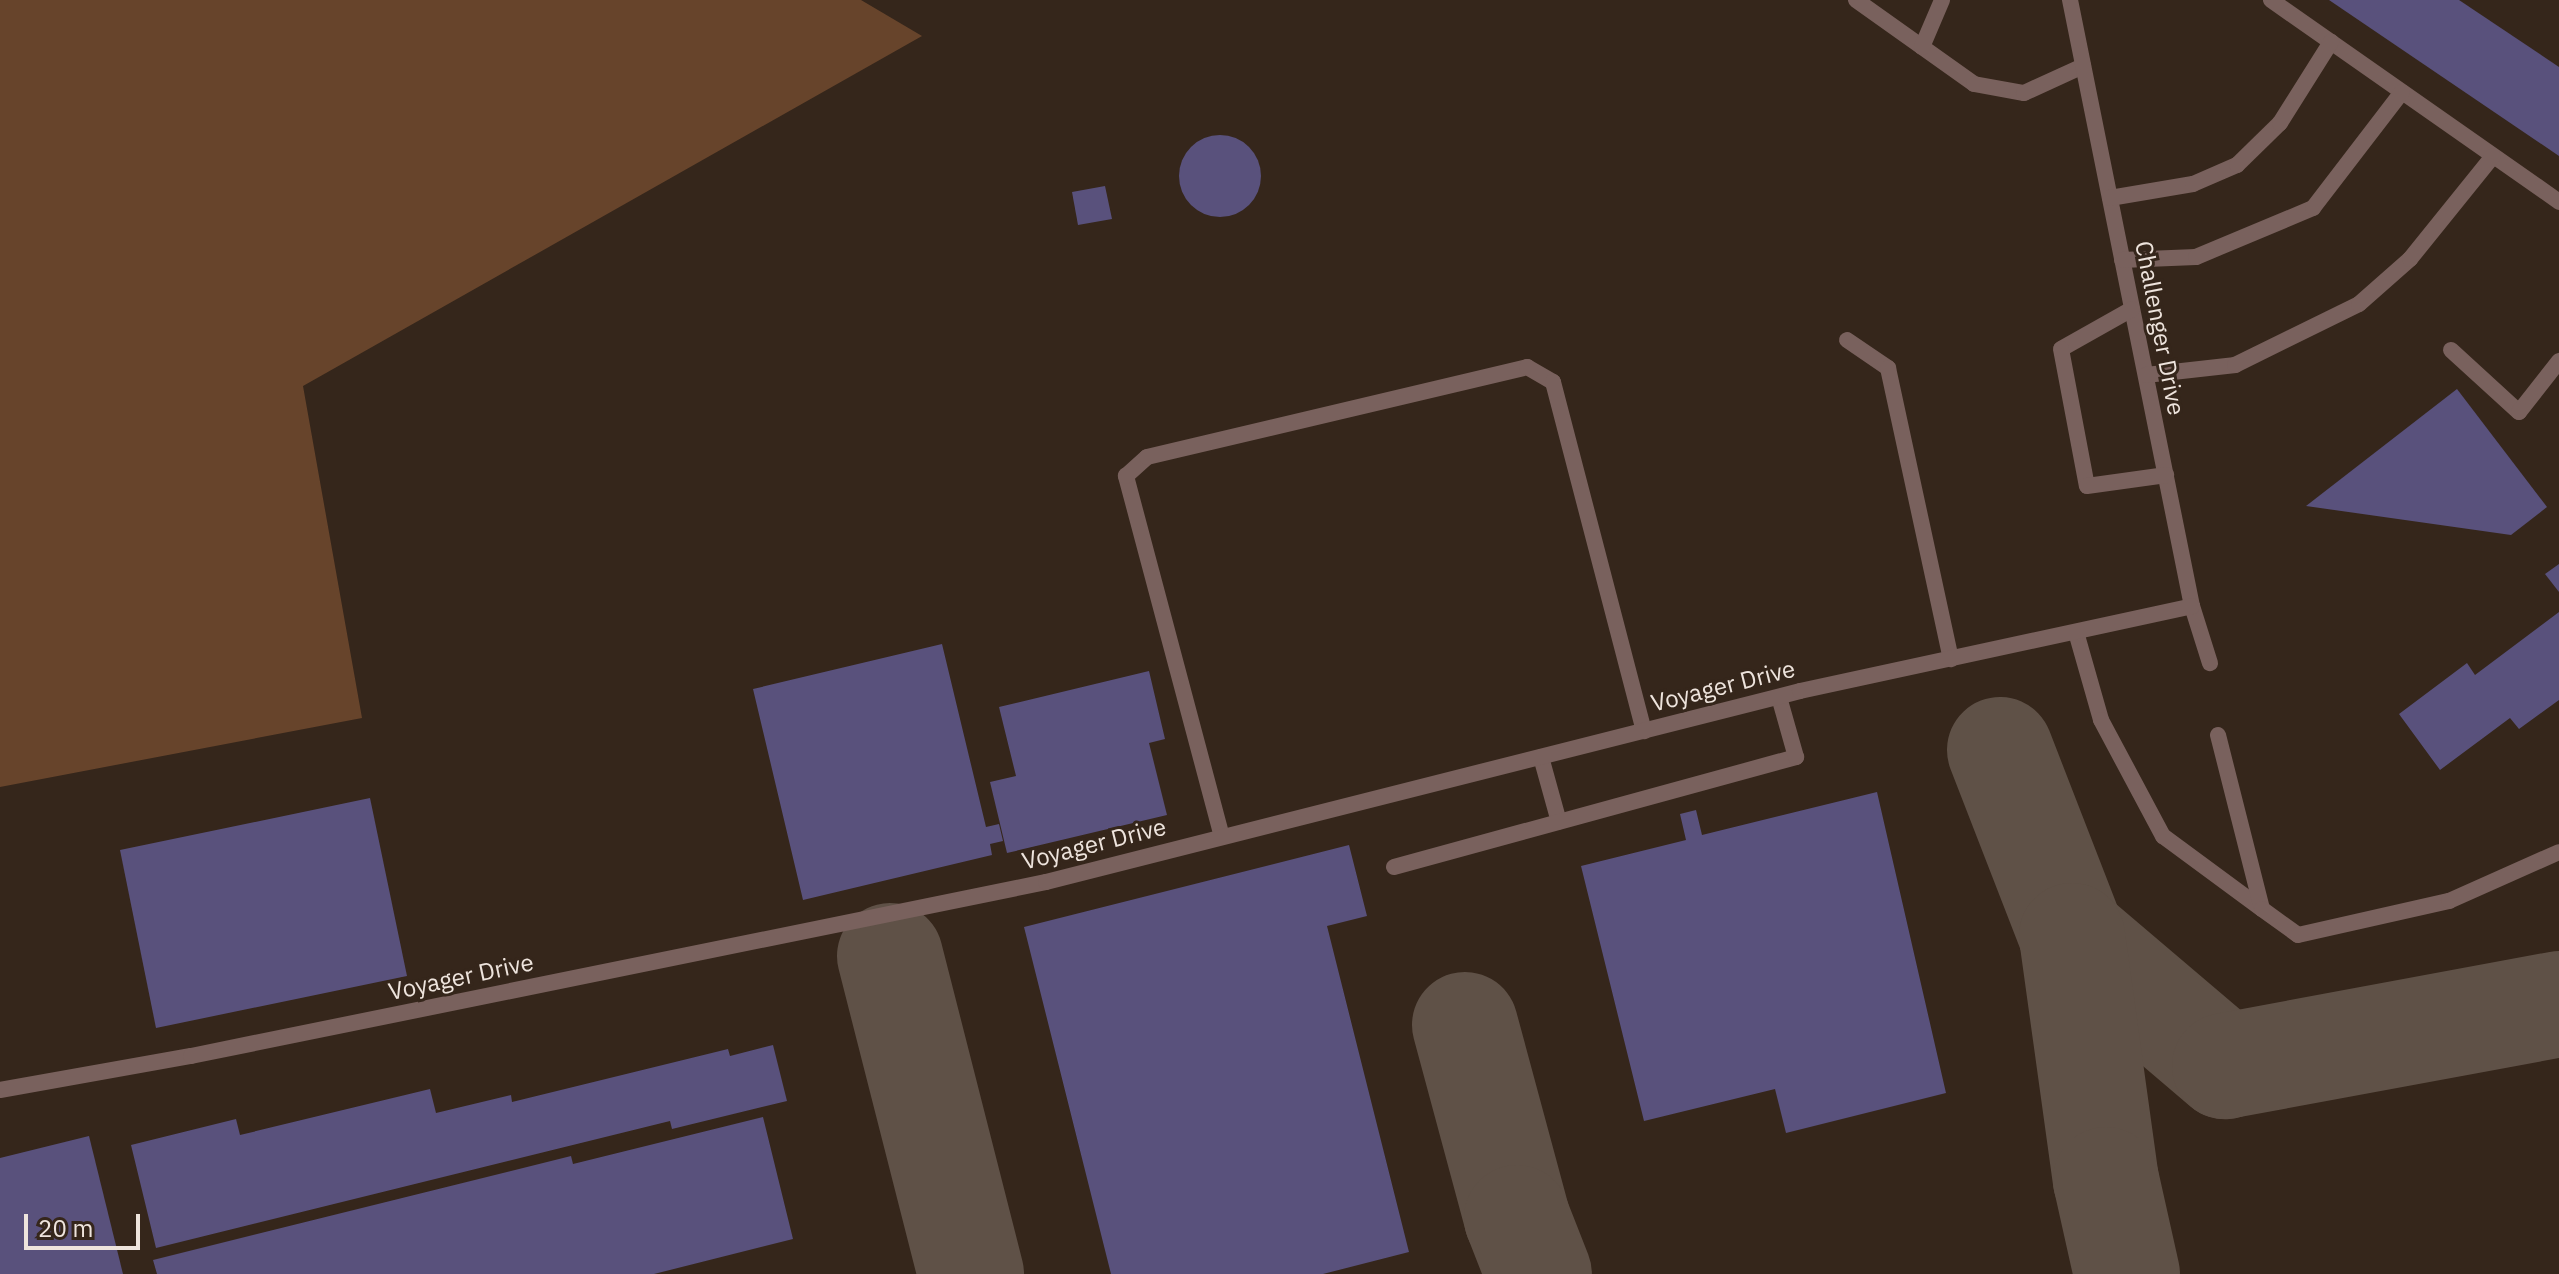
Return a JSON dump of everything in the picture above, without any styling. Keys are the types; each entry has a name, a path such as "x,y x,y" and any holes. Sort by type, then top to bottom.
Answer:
{"lane":[{"path":"1856,0 1974,84 2024,93 2083,66"},
{"path":"1922,47 1942,0"},
{"name":"Challenger Drive","path":"2070,0 2192,606 2210,663"},
{"path":"2271,0 2559,202"},
{"path":"2110,198 2193,184 2237,165 2280,123 2331,42"},
{"path":"2122,260 2196,257 2313,208 2402,92"},
{"path":"2146,375 2235,365 2359,304 2410,259 2493,156"},
{"path":"2132,309 2061,349 2087,486 2166,475"},
{"path":"1847,340 1888,368 1951,659"},
{"path":"2451,350 2519,412 2559,361"},
{"path":"1222,837 1126,476 1147,457 1527,367 1553,382 1644,731"},
{"name":"Voyager Drive","path":"0,1090 207,1053 1046,882 1779,697 2192,606"},
{"path":"2076,632 2101,720 2163,836 2298,935 2449,901 2559,852"},
{"path":"1394,867 1796,757 1779,697"},
{"path":"2218,735 2262,909"},
{"path":"1541,757 1559,822"}],"shaded area":[{"path":"0,0 861,0 922,36 303,386 362,718 0,787"}],"building":[{"path":"2329,0 2459,0 2559,67 2559,156"},
{"path":"1220,135 1236,138 1249,147 1258,160 1261,176 1258,192 1249,205 1236,214 1220,217 1204,214 1191,205 1182,192 1179,176 1182,160 1191,147 1204,138"},
{"path":"1105,186 1112,219 1078,225 1072,192"},
{"path":"2457,389 2547,507 2511,535 2306,506"},
{"path":"2559,564 2559,592 2545,574"},
{"path":"2559,612 2559,700 2519,729 2510,718 2440,770 2399,714 2467,663 2475,675"},
{"path":"942,644 986,827 999,824 1003,841 990,844 992,855 803,900 753,689"},
{"path":"1149,671 1165,739 1149,743 1167,815 1007,853 990,782 1016,776 999,707"},
{"path":"1877,792 1946,1093 1786,1133 1775,1089 1644,1121 1581,866 1686,840 1680,814 1696,810 1702,835"},
{"path":"370,798 407,976 156,1028 120,850"},
{"path":"1349,845 1367,916 1327,926 1409,1252 1323,1274 1111,1274 1024,927"},
{"path":"773,1045 787,1101 672,1129 670,1121 156,1248 131,1145 236,1119 240,1135 430,1089 436,1113 511,1095 512,1102 728,1049 730,1056"},
{"path":"763,1117 793,1239 654,1274 157,1274 153,1260 571,1156 573,1164"},
{"path":"89,1136 123,1274 0,1274 0,1158"}],"taxiway":[{"path":"2000,750 2072,936 2225,1066 2559,1004"},
{"path":"2072,936 2106,1180 2127,1274"},
{"path":"890,956 971,1274"},
{"path":"1465,1025 1517,1218 1539,1274"}]}
